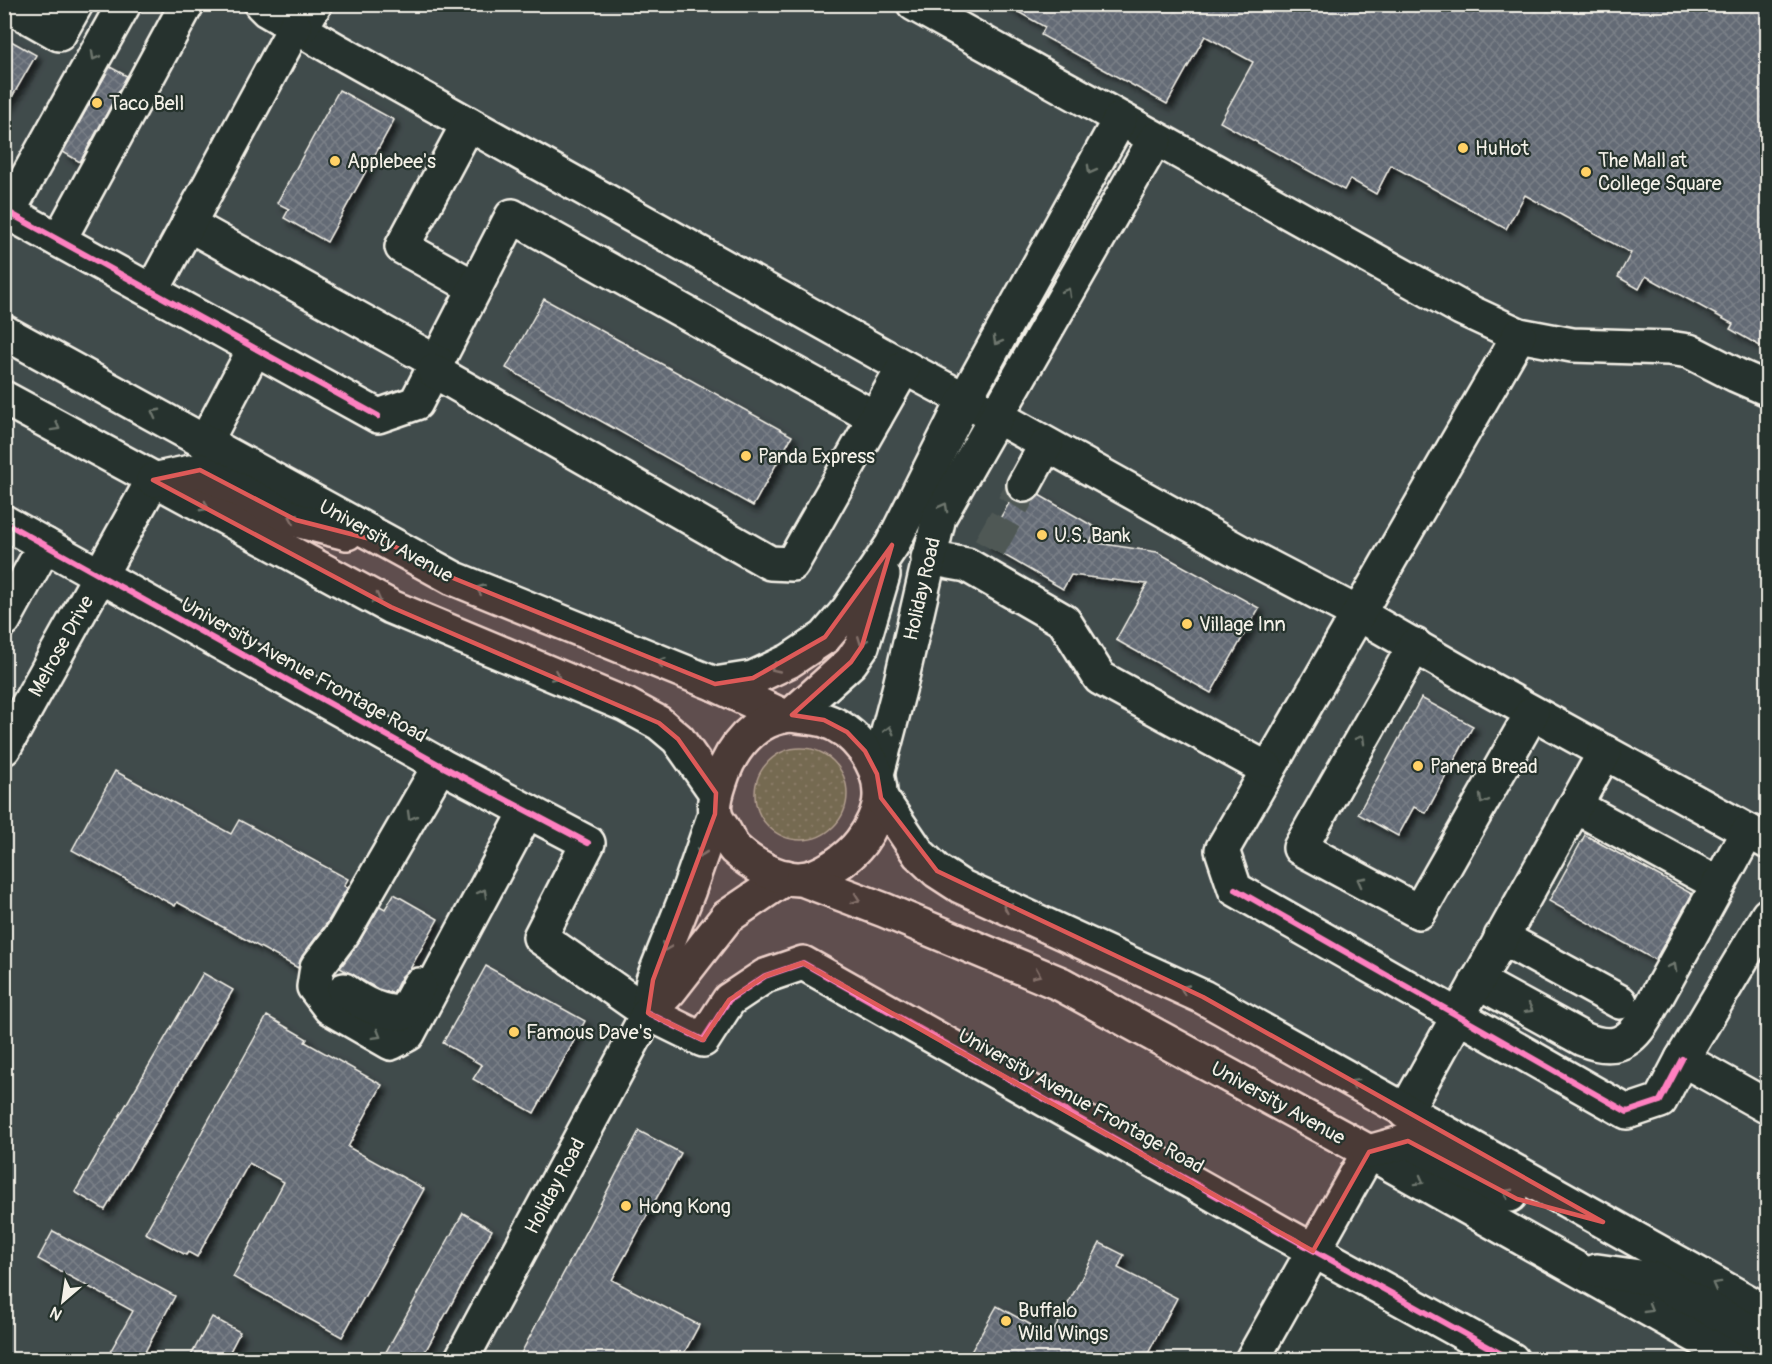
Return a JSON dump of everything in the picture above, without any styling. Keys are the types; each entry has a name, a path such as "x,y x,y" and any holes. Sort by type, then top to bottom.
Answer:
{"street":[{"path":"6,4 59,34 76,4"},
{"path":"124,4 6,211 378,416 416,404 512,216 875,418"},
{"path":"59,240 188,4"},
{"path":"261,4 267,10 304,20 468,124 904,368 965,399 1242,553 1357,613 1758,836 1718,884 1640,1026 1635,1034 1622,1042 1597,1045 1582,1039 1477,981"},
{"path":"914,4 1461,308 1519,335 1572,345 1669,348 1689,351 1767,389"},
{"path":"152,291 304,20"},
{"name":"Holiday Road","path":"716,684 753,678 789,661 825,637 848,610 892,545 965,399 1120,119"},
{"path":"468,124 402,247 474,287"},
{"name":"Holiday Road","path":"879,786 928,558 939,517 1155,139"},
{"path":"188,224 770,563 792,564 904,368"},
{"name":"University Avenue","path":"4,332 453,578 716,684 788,716"},
{"path":"1519,335 1222,850 1235,890 1627,1112 1660,1101 1682,1059 1767,915"},
{"path":"206,441 255,348"},
{"path":"4,398 391,607 626,705 651,718 678,739 716,804 734,848 759,867 794,878 826,871 852,854 869,831 879,786"},
{"path":"1024,485 1046,445"},
{"path":"153,480 200,470 296,520 390,544"},
{"name":"Melrose Drive","path":"4,748 153,480"},
{"name":"University Avenue Frontage Road","path":"4,522 440,765 588,843 540,937 648,1013 703,1040 729,1000 765,976 803,963 1313,1251 1512,1359"},
{"path":"4,620 45,545"},
{"name":"Holiday Road","path":"788,716 851,662 862,646 892,545"},
{"path":"928,558 968,565 983,559 1064,621 1101,678 1268,769"},
{"path":"1415,645 1300,848 1419,912 1532,712"},
{"path":"716,804 725,764 738,743 757,728 788,716 824,720 847,732 865,751 879,786 919,854 937,872 960,886 1203,997 1767,1313"},
{"path":"1405,1112 1605,752"},
{"path":"440,765 343,933 317,967 314,987 330,1008 391,1043 408,1034 527,811"},
{"name":"Holiday Road","path":"648,1013 653,980 688,892 716,804"},
{"path":"1575,806 1718,884"},
{"name":"Holiday Road","path":"461,1359 648,1013 670,990 727,917 794,878"},
{"name":"University Avenue","path":"794,878 884,910 1061,984 1369,1152 1739,1359"},
{"path":"1501,937 1620,1002"},
{"path":"1682,1059 1767,1107"},
{"path":"1252,1359 1369,1152 1408,1141 1517,1199 1603,1222"},
{"path":"1580,1269 1654,1279 1767,1340"}],"highlighted area":[{"path":"200,470 296,520 390,544 453,578 715,684 753,678 825,637 892,545 862,646 851,662 792,715 824,720 847,732 865,751 877,774 881,798 937,871 1203,997 1603,1222 1517,1199 1408,1141 1369,1152 1313,1251 803,963 765,976 729,1000 703,1040 648,1013 653,980 715,814 716,793 678,739 659,723 391,607 153,480"}],"shaded area":[{"path":"5,5 1767,5 1767,1359 1512,1359 1313,1251 1252,1359 5,1360"}],"green space":[{"path":"801,748 819,752 833,762 843,776 847,794 843,812 833,826 819,836 801,840 783,836 769,826 759,812 755,794 759,776 769,762 783,752"}],"building":[{"name":"The Mall at College Square","path":"1004,4 1767,4 1767,350 1730,329 1733,324 1646,276 1639,289 1618,277 1631,253 1525,195 1506,229 1391,165 1376,194 1350,179 1344,190 1220,122 1253,62 1205,36 1167,104 1041,35 1045,27"},
{"path":"4,37 36,55 4,111"},
{"path":"110,67 127,76 80,162 63,152"},
{"name":"Applebee's","path":"339,90 394,120 327,242 284,218 289,209 277,203"},
{"path":"544,299 792,436 753,506 506,368"},
{"path":"1039,495 1098,529 1090,542 1157,552 1259,608 1211,693 1116,640 1147,584 1071,575 1063,589 985,544 1012,498 1016,502 1025,504 1033,501"},
{"name":"Panera Bread","path":"1421,698 1473,726 1426,813 1414,807 1398,836 1358,814"},
{"path":"115,771 231,834 239,820 348,879 344,886 347,888 327,923 302,956 298,968 177,902 175,906 72,850"},
{"path":"1585,835 1692,894 1655,960 1549,901"},
{"path":"394,894 438,919 410,969 402,976 393,993 378,989 340,968 359,942 380,906 385,909"},
{"name":"Famous Dave's","path":"486,966 585,1021 534,1113 473,1079 482,1065 443,1043"},
{"path":"203,973 233,990 105,1210 75,1192"},
{"path":"267,1016 307,1039 305,1042 382,1085 348,1147 424,1189 342,1337 233,1277 284,1182 249,1163 197,1257 188,1252 186,1255 145,1233"},
{"path":"639,1131 681,1153 612,1280 699,1325 681,1359 518,1359"},
{"path":"463,1213 492,1230 421,1359 382,1359"},
{"path":"53,1231 175,1296 141,1359 106,1359 133,1311 38,1259"},
{"path":"1100,1243 1124,1255 1118,1268 1177,1298 1145,1359 967,1359 997,1306 1051,1336"},
{"path":"212,1317 240,1332 226,1359 189,1359"}],"tunnel":[{"path":"989,548 1024,485"}],"cycle path":[{"path":"4,210 378,416"},
{"path":"4,522 440,765 588,843"},
{"path":"1235,889 1627,1112 1660,1101 1682,1059"},
{"path":"648,1013 703,1040 729,1000 765,976 803,963 1512,1360"}],"place":[{"name":"Taco Bell","path":"97,103"},
{"name":"HuHot","path":"1463,148"},
{"name":"Applebee's","path":"335,161"},
{"name":"The Mall at College Square","path":"1586,172"},
{"name":"Panda Express","path":"746,456"},
{"name":"U.S. Bank","path":"1042,535"},
{"name":"Village Inn","path":"1187,624"},
{"name":"Panera Bread","path":"1418,766"},
{"name":"Famous Dave's","path":"514,1032"},
{"name":"Hong Kong","path":"626,1206"},
{"name":"Buffalo Wild Wings","path":"1006,1321"}]}
